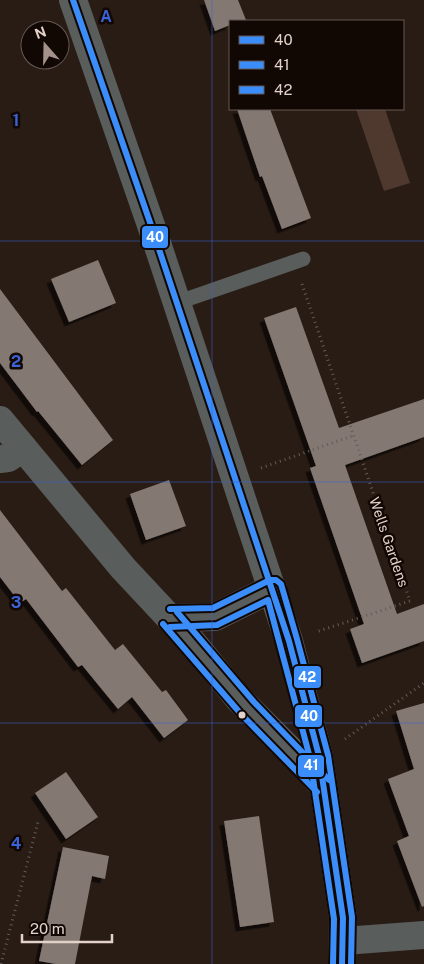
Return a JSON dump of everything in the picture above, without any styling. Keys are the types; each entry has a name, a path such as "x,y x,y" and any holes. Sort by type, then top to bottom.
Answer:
{"street":[{"path":"73,0 289,641 319,756 343,918 343,953 424,935"},
{"path":"0,420 12,453 170,618 238,698 304,764 323,786"},
{"path":"170,618 215,617 272,588"}],"lane":[{"path":"176,303 299,261"}],"path":[{"name":"Wells Gardens","path":"299,261 352,436 410,601 334,626"},
{"path":"234,477 352,436"},
{"path":"319,756 424,684"},
{"path":"1,964 38,822"}],"shaded area":[{"path":"356,110 385,110 410,183 384,191"}],"building":[{"path":"204,0 238,0 246,20 229,20 229,25 215,31"},
{"path":"237,110 270,110 311,218 282,229 262,176 260,177"},
{"path":"98,260 116,303 69,322 51,279"},
{"path":"0,289 113,440 82,465 37,412 0,363"},
{"path":"296,307 339,428 424,399 424,437 345,465 397,614 424,604 424,641 362,663 350,629 364,624 310,468 316,466 264,318"},
{"path":"169,480 186,526 146,540 130,494"},
{"path":"0,510 62,591 66,588 115,650 123,644 162,692 166,690 188,720 164,738 132,697 118,709 82,665 78,667 26,599 20,603 0,577"},
{"path":"424,703 424,906 422,907 397,841 409,836 388,779 414,769 396,711"},
{"path":"66,772 98,817 66,839 35,793"},
{"path":"259,816 274,922 240,927 224,821"},
{"path":"63,847 109,856 105,879 92,876 75,964 56,964 39,961"}],"transit line":[{"name":"40","path":"73,0 153,231 289,641 319,756 343,918 342,964"},
{"name":"42","path":"170,609 213,608 270,580 276,580 281,584 328,755 352,917 351,964"},
{"name":"41","path":"170,627 217,625 268,600 310,758 334,919 333,964"},
{"name":"42","path":"177,612 254,702 329,780"},
{"name":"41","path":"163,624 241,714 317,792"}]}
